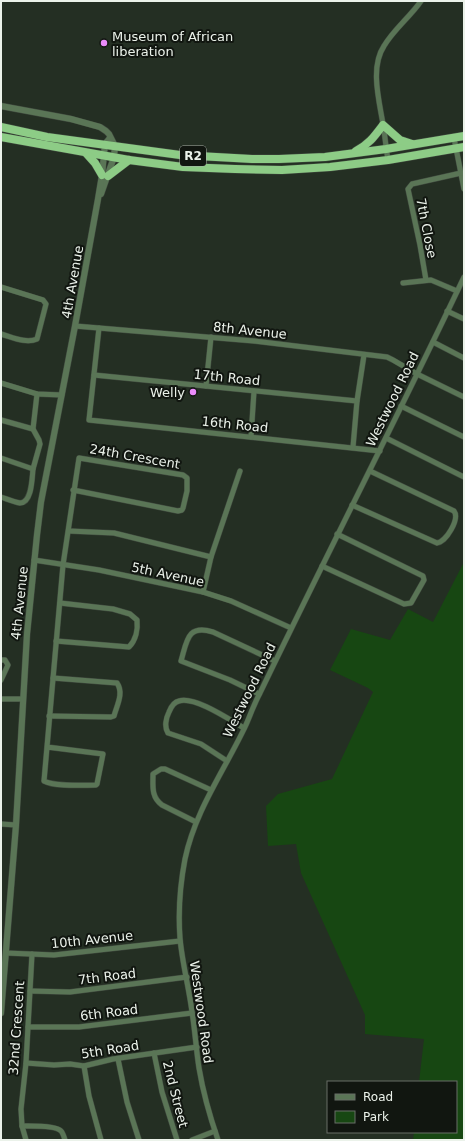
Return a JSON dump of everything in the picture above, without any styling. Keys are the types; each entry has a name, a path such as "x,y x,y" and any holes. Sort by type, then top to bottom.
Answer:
{"highway":[{"path":"352,153 367,145 383,125 400,140 406,143 417,144"},
{"name":"R2","path":"1,127 47,136 107,141 115,146 180,155 279,159 325,157 386,149 464,136"},
{"name":"R2","path":"1,137 129,160 183,166 275,170 323,168 388,160 460,148"},
{"path":"86,153 105,176 129,160"}],"street":[{"path":"388,160 376,65 380,53 387,41 421,1"},
{"path":"1,106 100,127 107,132 107,141 103,156 105,176"},
{"path":"454,138 460,148 461,173 464,189"},
{"path":"105,176 114,157 115,146"},
{"name":"7th Close","path":"426,280 408,189 412,184 461,173"},
{"name":"4th Avenue","path":"1,1013 16,826 26,634 41,502 98,199 105,176"},
{"name":"Westwood Road","path":"218,1140 199,1067 187,977 180,940 179,913 185,858 196,822 211,790 244,728 291,628 380,451 464,277"},
{"path":"402,283 431,280 457,291"},
{"path":"1,287 43,300 46,304 37,339 24,341 1,334"},
{"path":"447,311 464,319"},
{"name":"8th Avenue","path":"75,326 254,341 390,358 417,374 464,397"},
{"path":"94,375 99,328"},
{"path":"206,386 211,337"},
{"path":"433,342 464,358"},
{"path":"352,447 364,355"},
{"name":"17th Road","path":"94,375 357,401"},
{"name":"16th Road","path":"94,375 89,420 380,451"},
{"path":"1,383 37,394 62,395"},
{"path":"251,437 254,391"},
{"path":"1,497 21,503 27,500 31,489 33,469 40,444 33,429 37,394"},
{"path":"401,406 464,436"},
{"path":"1,420 33,429"},
{"path":"386,438 464,477"},
{"path":"1,458 33,469"},
{"name":"24th Crescent","path":"79,458 184,475 187,479 187,491 183,508 182,510 176,511 73,490 79,458"},
{"path":"203,592 211,557 240,471"},
{"path":"352,505 437,543 444,539 453,526 456,516 454,511 370,471"},
{"path":"47,747 103,754 96,785 52,784 44,781 63,564 69,531 73,490"},
{"path":"69,531 114,533 211,557"},
{"path":"322,566 404,604 411,603 424,580 423,576 337,534"},
{"name":"5th Avenue","path":"34,560 99,570 203,592 231,601 291,628"},
{"path":"56,641 129,647 135,638 138,626 137,620 130,614 113,610 60,603"},
{"path":"259,694 230,680 181,661 190,635 194,631 205,629 275,661"},
{"path":"1,660 5,660 8,665 1,680"},
{"path":"49,716 114,716 120,692 120,687 117,683 53,678"},
{"path":"1,699 22,699"},
{"path":"227,761 201,744 168,733 166,730 166,722 173,704 186,700 199,704 212,709 244,728"},
{"path":"196,822 157,802 153,792 153,774 161,769 165,769 211,790"},
{"path":"1,824 16,826"},
{"name":"10th Avenue","path":"6,953 54,955 180,940"},
{"name":"32nd Crescent","path":"26,1140 22,1126 20,1109 26,1063 32,954"},
{"name":"7th Road","path":"30,991 70,992 187,977"},
{"name":"6th Road","path":"28,1027 79,1027 192,1012"},
{"name":"5th Road","path":"26,1063 54,1065 70,1064 84,1066 113,1059 196,1047"},
{"name":"2nd Street","path":"154,1053 162,1092 177,1140"},
{"path":"118,1059 127,1102 139,1140"},
{"path":"84,1066 89,1096 101,1140"},
{"path":"22,1126 57,1128 61,1130 65,1140"},
{"name":"2nd Street","path":"192,1140 215,1131"}],"green space":[{"path":"464,562 464,1140 413,1140 414,1133 457,1133 457,1081 419,1081 424,1039 365,1034 365,1015 301,873 296,844 268,846 266,806 278,794 332,779 373,692 368,688 330,670 351,629 390,640 408,609 433,622"}],"place":[{"name":"Museum of African liberation","path":"104,43"},
{"name":"Welly","path":"193,392"}]}
